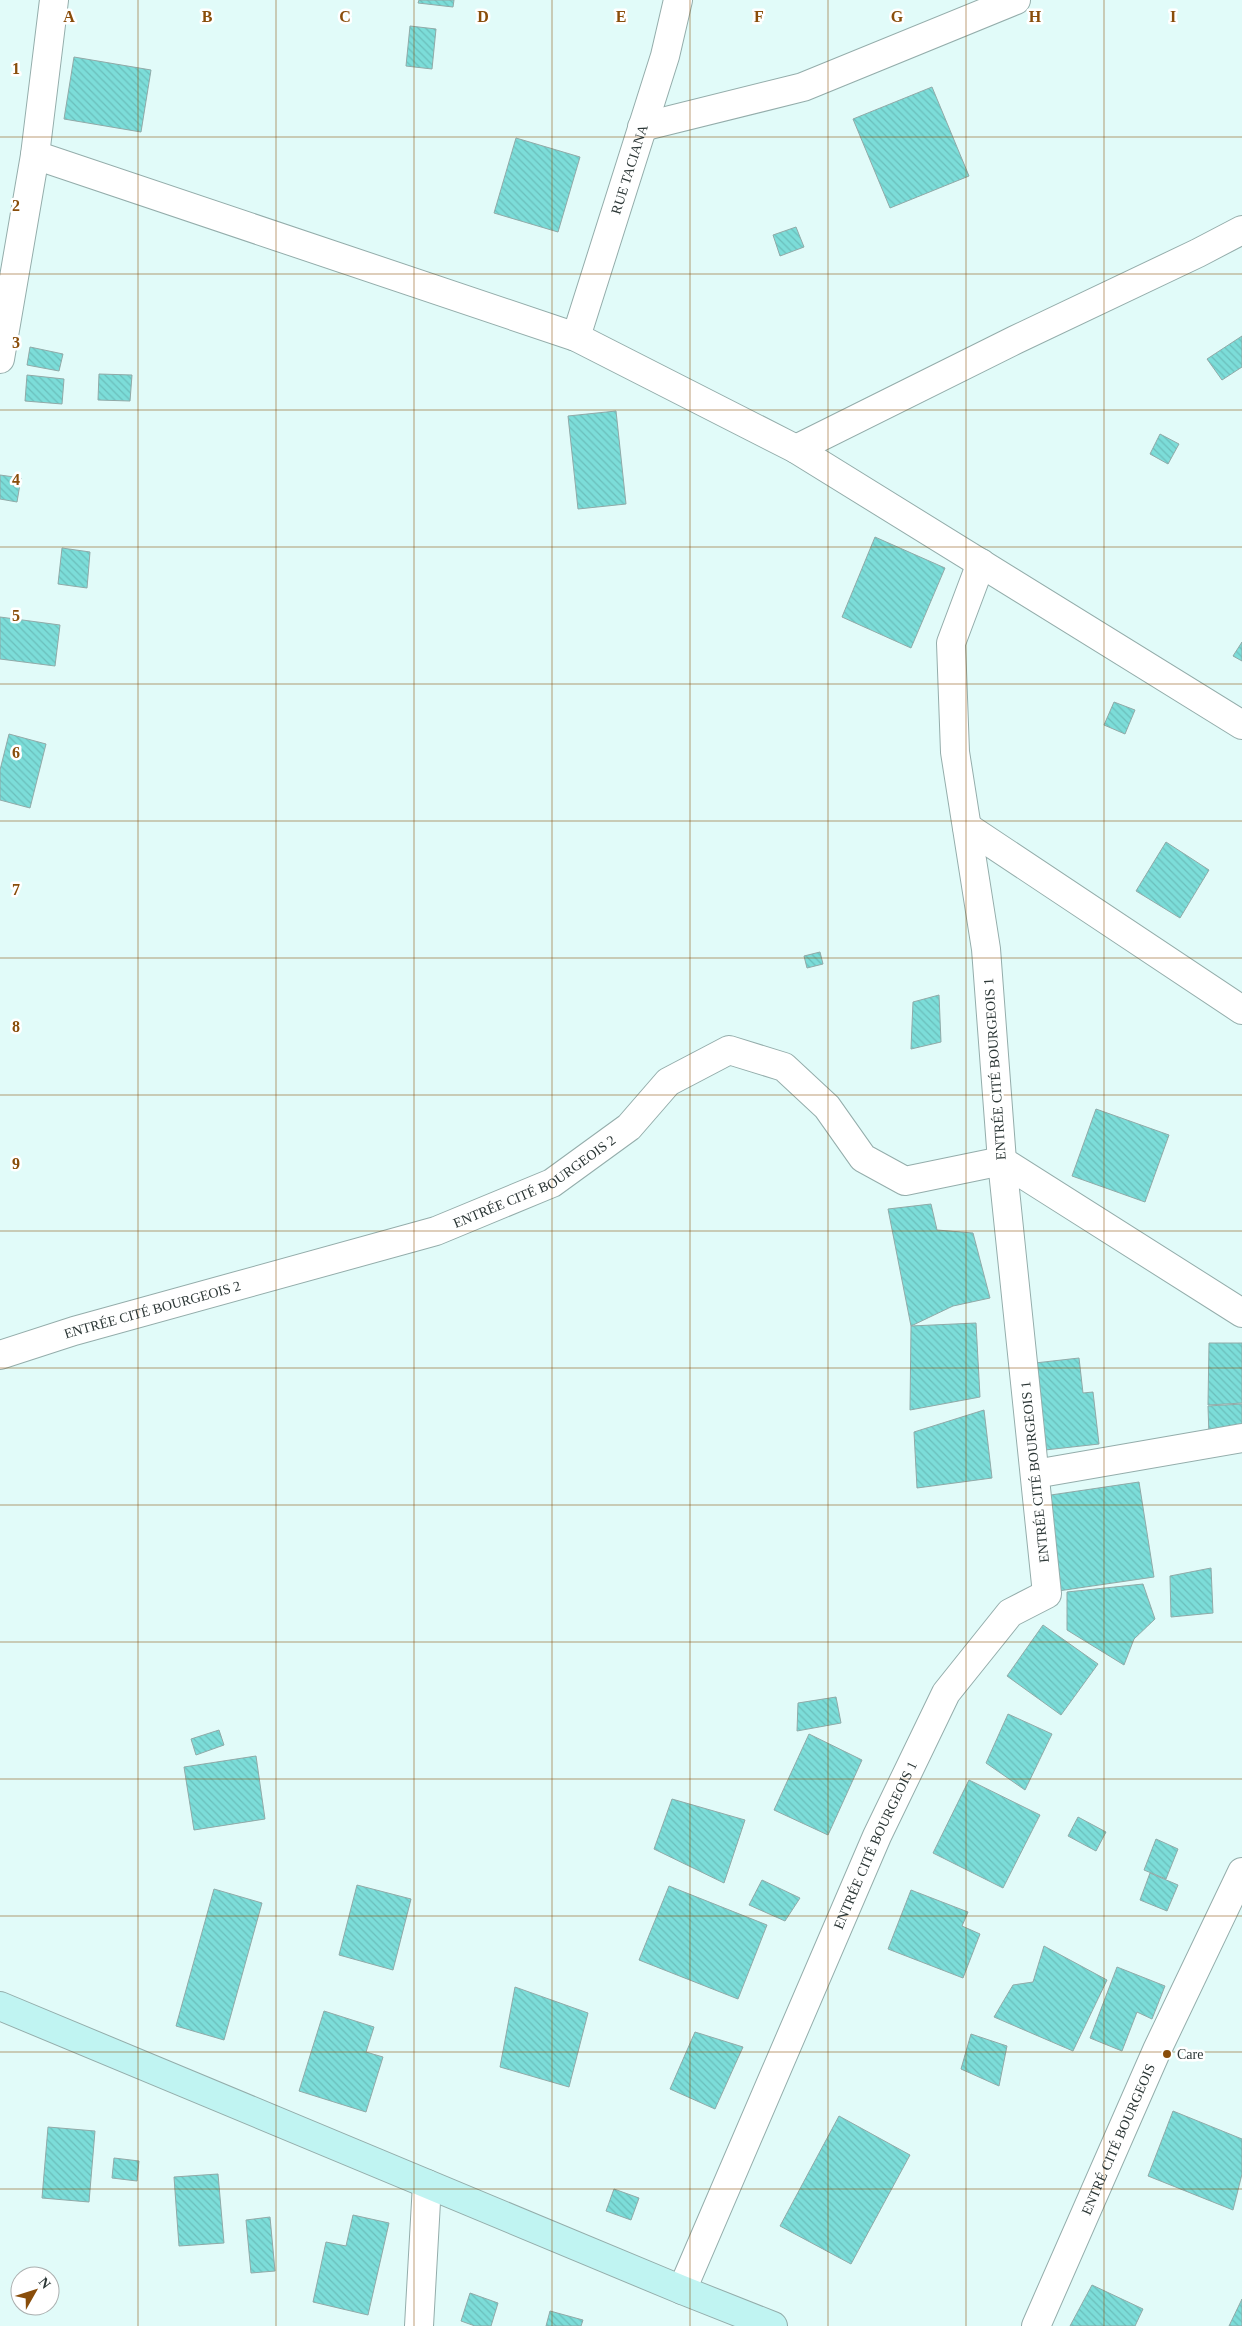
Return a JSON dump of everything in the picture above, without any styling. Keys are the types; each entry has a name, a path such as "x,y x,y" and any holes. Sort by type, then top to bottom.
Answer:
{"main road":[{"path":"0,2006 682,2290 773,2326"}],"street":[{"path":"0,360 35,155 54,0"},
{"name":"RUE TACIANA","path":"576,337 665,56 678,0"},
{"path":"642,127 803,87 1016,0"},
{"path":"35,155 576,337 796,449 1242,725"},
{"path":"796,449 1014,340 1242,230"},
{"name":"ENTRÉE CITÉ BOURGEOIS 1","path":"682,2290 877,1836 946,1693 1010,1613 1047,1594 1002,1161 986,949 955,752 951,643 981,562"},
{"path":"967,827 1242,1010"},
{"name":"ENTRÉE CITÉ BOURGEOIS 2","path":"0,1355 74,1332 436,1231 552,1183 629,1128 668,1082 729,1050 784,1067 827,1107 863,1158 905,1181 1002,1161"},
{"path":"1002,1161 1242,1312"},
{"path":"1035,1474 1242,1438"},
{"name":"ENTRÉ CITÉ BOURGEOIS","path":"1036,2326 1158,2050 1242,1872"},
{"path":"419,2326 427,2184"}],"building":[{"path":"419,0 454,0 453,7 418,3"},
{"path":"410,26 436,29 432,69 406,66"},
{"path":"74,57 151,70 141,132 64,119"},
{"path":"932,87 969,176 890,208 853,119"},
{"path":"516,138 580,157 558,232 494,213"},
{"path":"796,227 804,247 780,256 773,235"},
{"path":"1242,336 1242,367 1222,380 1207,359"},
{"path":"30,347 63,354 59,371 27,365"},
{"path":"99,374 132,375 130,401 98,400"},
{"path":"27,375 64,379 62,404 25,401"},
{"path":"616,411 626,504 578,509 568,416"},
{"path":"1160,434 1179,444 1168,464 1150,454"},
{"path":"0,475 21,478 17,502 0,499"},
{"path":"875,537 945,568 911,648 842,617"},
{"path":"62,548 90,552 87,588 58,584"},
{"path":"0,617 60,625 55,666 0,659"},
{"path":"1242,642 1242,661 1233,656"},
{"path":"1114,702 1135,710 1125,734 1104,725"},
{"path":"9,734 46,744 30,808 0,800 0,770"},
{"path":"1166,842 1209,870 1180,918 1136,891"},
{"path":"820,952 823,964 807,968 804,956"},
{"path":"939,995 941,1042 911,1049 913,1002"},
{"path":"1096,1109 1169,1135 1145,1202 1072,1176"},
{"path":"931,1204 937,1230 973,1233 990,1298 953,1306 911,1326 888,1209"},
{"path":"976,1323 980,1397 910,1410 911,1326"},
{"path":"1209,1343 1242,1343 1242,1403 1208,1405"},
{"path":"1079,1358 1083,1393 1093,1392 1099,1444 1045,1450 1035,1363"},
{"path":"1242,1404 1242,1434 1209,1436 1208,1406"},
{"path":"984,1410 992,1478 917,1488 914,1432"},
{"path":"1139,1482 1154,1577 1058,1591 1044,1496"},
{"path":"1211,1568 1213,1613 1171,1617 1170,1576"},
{"path":"1143,1584 1155,1619 1134,1639 1124,1665 1067,1630 1067,1592"},
{"path":"1043,1625 1098,1664 1061,1715 1007,1676"},
{"path":"836,1697 841,1723 797,1731 798,1703"},
{"path":"1008,1714 1052,1734 1025,1790 986,1763"},
{"path":"219,1730 224,1745 196,1755 191,1739"},
{"path":"809,1734 862,1760 828,1835 774,1810"},
{"path":"256,1756 265,1819 194,1830 184,1767"},
{"path":"969,1780 1040,1815 1003,1888 933,1853"},
{"path":"672,1799 745,1820 724,1883 654,1849"},
{"path":"1078,1817 1106,1832 1096,1851 1068,1836"},
{"path":"1156,1839 1178,1849 1166,1879 1144,1870"},
{"path":"1150,1873 1178,1885 1167,1911 1140,1900"},
{"path":"762,1880 800,1898 785,1921 749,1905"},
{"path":"357,1885 411,1899 393,1970 339,1955"},
{"path":"669,1886 767,1925 738,1999 639,1960"},
{"path":"214,1889 262,1903 224,2040 176,2026"},
{"path":"911,1890 968,1912 962,1926 980,1934 963,1978 888,1949"},
{"path":"1044,1946 1107,1980 1073,2051 994,2017 1013,1985 1033,1982"},
{"path":"1117,1967 1165,1986 1152,2019 1137,2012 1122,2051 1090,2038"},
{"path":"515,1987 588,2013 569,2087 500,2067"},
{"path":"324,2011 374,2027 366,2052 383,2057 366,2112 299,2091"},
{"path":"695,2032 743,2047 715,2109 670,2089"},
{"path":"971,2034 1007,2046 999,2086 961,2069"},
{"path":"1173,2111 1242,2139 1242,2174 1233,2210 1148,2176"},
{"path":"839,2116 910,2155 851,2264 780,2226"},
{"path":"48,2127 95,2131 89,2202 42,2198"},
{"path":"114,2158 139,2161 137,2181 112,2178"},
{"path":"218,2174 224,2243 179,2246 174,2177"},
{"path":"614,2189 639,2198 631,2220 606,2211"},
{"path":"353,2215 389,2223 368,2315 313,2302 326,2242 346,2246"},
{"path":"270,2217 275,2271 251,2273 246,2220"},
{"path":"1092,2285 1143,2309 1135,2326 1070,2326"},
{"path":"470,2293 498,2303 491,2326 475,2326 461,2321"},
{"path":"1242,2299 1242,2326 1229,2326"},
{"path":"550,2311 583,2320 581,2326 546,2326"}],"place":[{"name":"Care","path":"1167,2054"}]}
